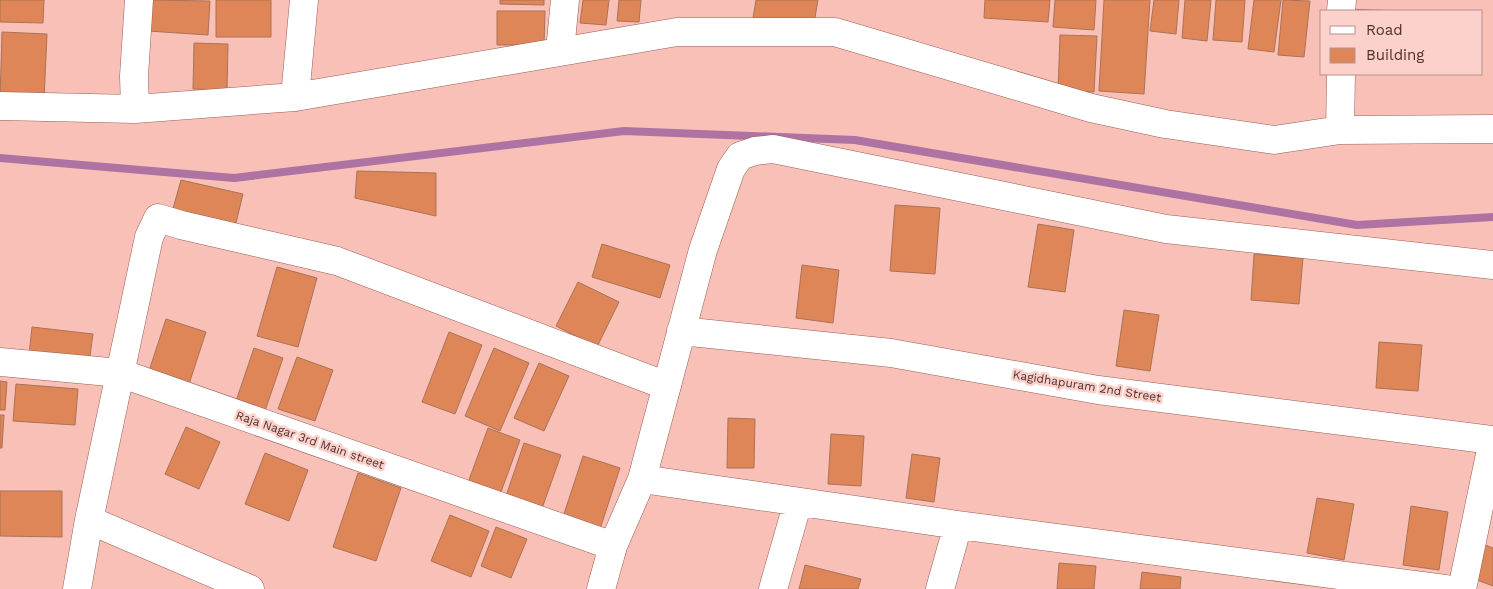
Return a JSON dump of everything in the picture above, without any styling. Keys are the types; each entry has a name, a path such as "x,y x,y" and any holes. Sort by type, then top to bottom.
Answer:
{"street":[{"path":"135,109 134,76 140,0"},
{"path":"295,97 304,0"},
{"path":"560,51 564,0"},
{"path":"0,106 135,109 295,97 677,32 835,32 1091,108 1165,124 1274,140 1340,130 1493,129"},
{"path":"1340,130 1341,75"},
{"path":"601,589 614,546 642,479 703,250 731,169 740,156 756,151 773,149 1166,229 1493,265"},
{"path":"77,589 89,520 120,373 150,237 158,218 180,225 337,261 667,386"},
{"name":"Kagidhapuram 2nd Street","path":"681,330 891,353 1098,390 1493,440"},
{"name":"Raja Nagar 3rd Main street","path":"0,362 120,373 614,546"},
{"path":"1462,589 1493,440"},
{"path":"642,479 958,525 1445,589"},
{"path":"773,589 798,502"},
{"path":"89,520 250,589"},
{"path":"940,589 958,525"}],"building":[{"path":"0,0 44,0 43,23 0,22"},
{"path":"150,0 210,1 208,35 148,31"},
{"path":"216,0 271,0 271,37 216,37"},
{"path":"500,0 544,0 544,5 500,4"},
{"path":"583,0 609,0 606,25 580,23"},
{"path":"619,0 641,0 639,22 617,21"},
{"path":"756,0 818,0 813,29 753,18"},
{"path":"985,0 1050,0 1048,22 984,18"},
{"path":"1055,0 1096,0 1094,30 1053,27"},
{"path":"1104,0 1150,0 1144,94 1099,91"},
{"path":"1154,0 1179,0 1176,34 1150,31"},
{"path":"1185,0 1211,0 1207,41 1182,38"},
{"path":"1216,0 1245,0 1242,42 1213,40"},
{"path":"1254,0 1281,0 1274,52 1248,49"},
{"path":"1283,0 1310,1 1304,57 1278,55"},
{"path":"497,11 545,11 544,45 497,45"},
{"path":"2,32 47,34 44,101 0,99"},
{"path":"1060,35 1097,36 1094,92 1058,91"},
{"path":"194,43 228,44 227,90 193,89"},
{"path":"357,171 436,173 436,216 355,198"},
{"path":"181,180 243,194 235,227 172,212"},
{"path":"895,205 940,208 935,274 890,271"},
{"path":"1038,224 1074,230 1065,292 1028,287"},
{"path":"602,244 670,265 660,298 592,277"},
{"path":"1254,254 1303,258 1299,304 1251,300"},
{"path":"802,265 839,270 833,323 796,318"},
{"path":"277,267 317,278 298,347 257,336"},
{"path":"578,282 619,302 597,347 556,326"},
{"path":"1124,310 1159,315 1150,371 1116,366"},
{"path":"166,319 206,332 189,384 149,371"},
{"path":"32,327 93,334 89,363 29,355"},
{"path":"449,332 482,345 455,414 422,402"},
{"path":"1379,342 1422,345 1418,391 1376,388"},
{"path":"254,348 283,358 265,411 236,401"},
{"path":"494,348 529,363 500,431 465,416"},
{"path":"297,357 333,370 315,421 278,409"},
{"path":"539,363 569,376 544,431 514,418"},
{"path":"0,381 7,382 5,410 0,410"},
{"path":"16,384 78,389 75,425 13,421"},
{"path":"0,415 4,415 2,448 0,448"},
{"path":"728,418 755,419 754,468 727,468"},
{"path":"186,427 220,442 199,489 165,474"},
{"path":"488,428 520,440 498,500 466,488"},
{"path":"831,434 864,436 861,486 828,484"},
{"path":"524,443 561,455 540,514 504,502"},
{"path":"265,453 308,470 289,521 245,504"},
{"path":"912,454 940,458 934,502 906,498"},
{"path":"583,456 620,468 600,529 563,517"},
{"path":"358,473 401,488 376,561 333,547"},
{"path":"0,491 62,491 62,537 0,536"},
{"path":"1317,498 1354,504 1344,560 1307,553"},
{"path":"1411,506 1448,512 1439,570 1403,565"},
{"path":"450,515 489,531 471,577 431,561"},
{"path":"496,527 527,539 511,578 481,566"},
{"path":"1480,543 1493,548 1493,586 1469,577"},
{"path":"1059,563 1096,566 1094,589 1057,589"},
{"path":"805,565 861,579 858,589 799,589"},
{"path":"1142,572 1181,577 1180,589 1140,589"}],"waterway":[{"path":"0,158 234,178 624,131 855,140 1357,225 1493,217"}]}
